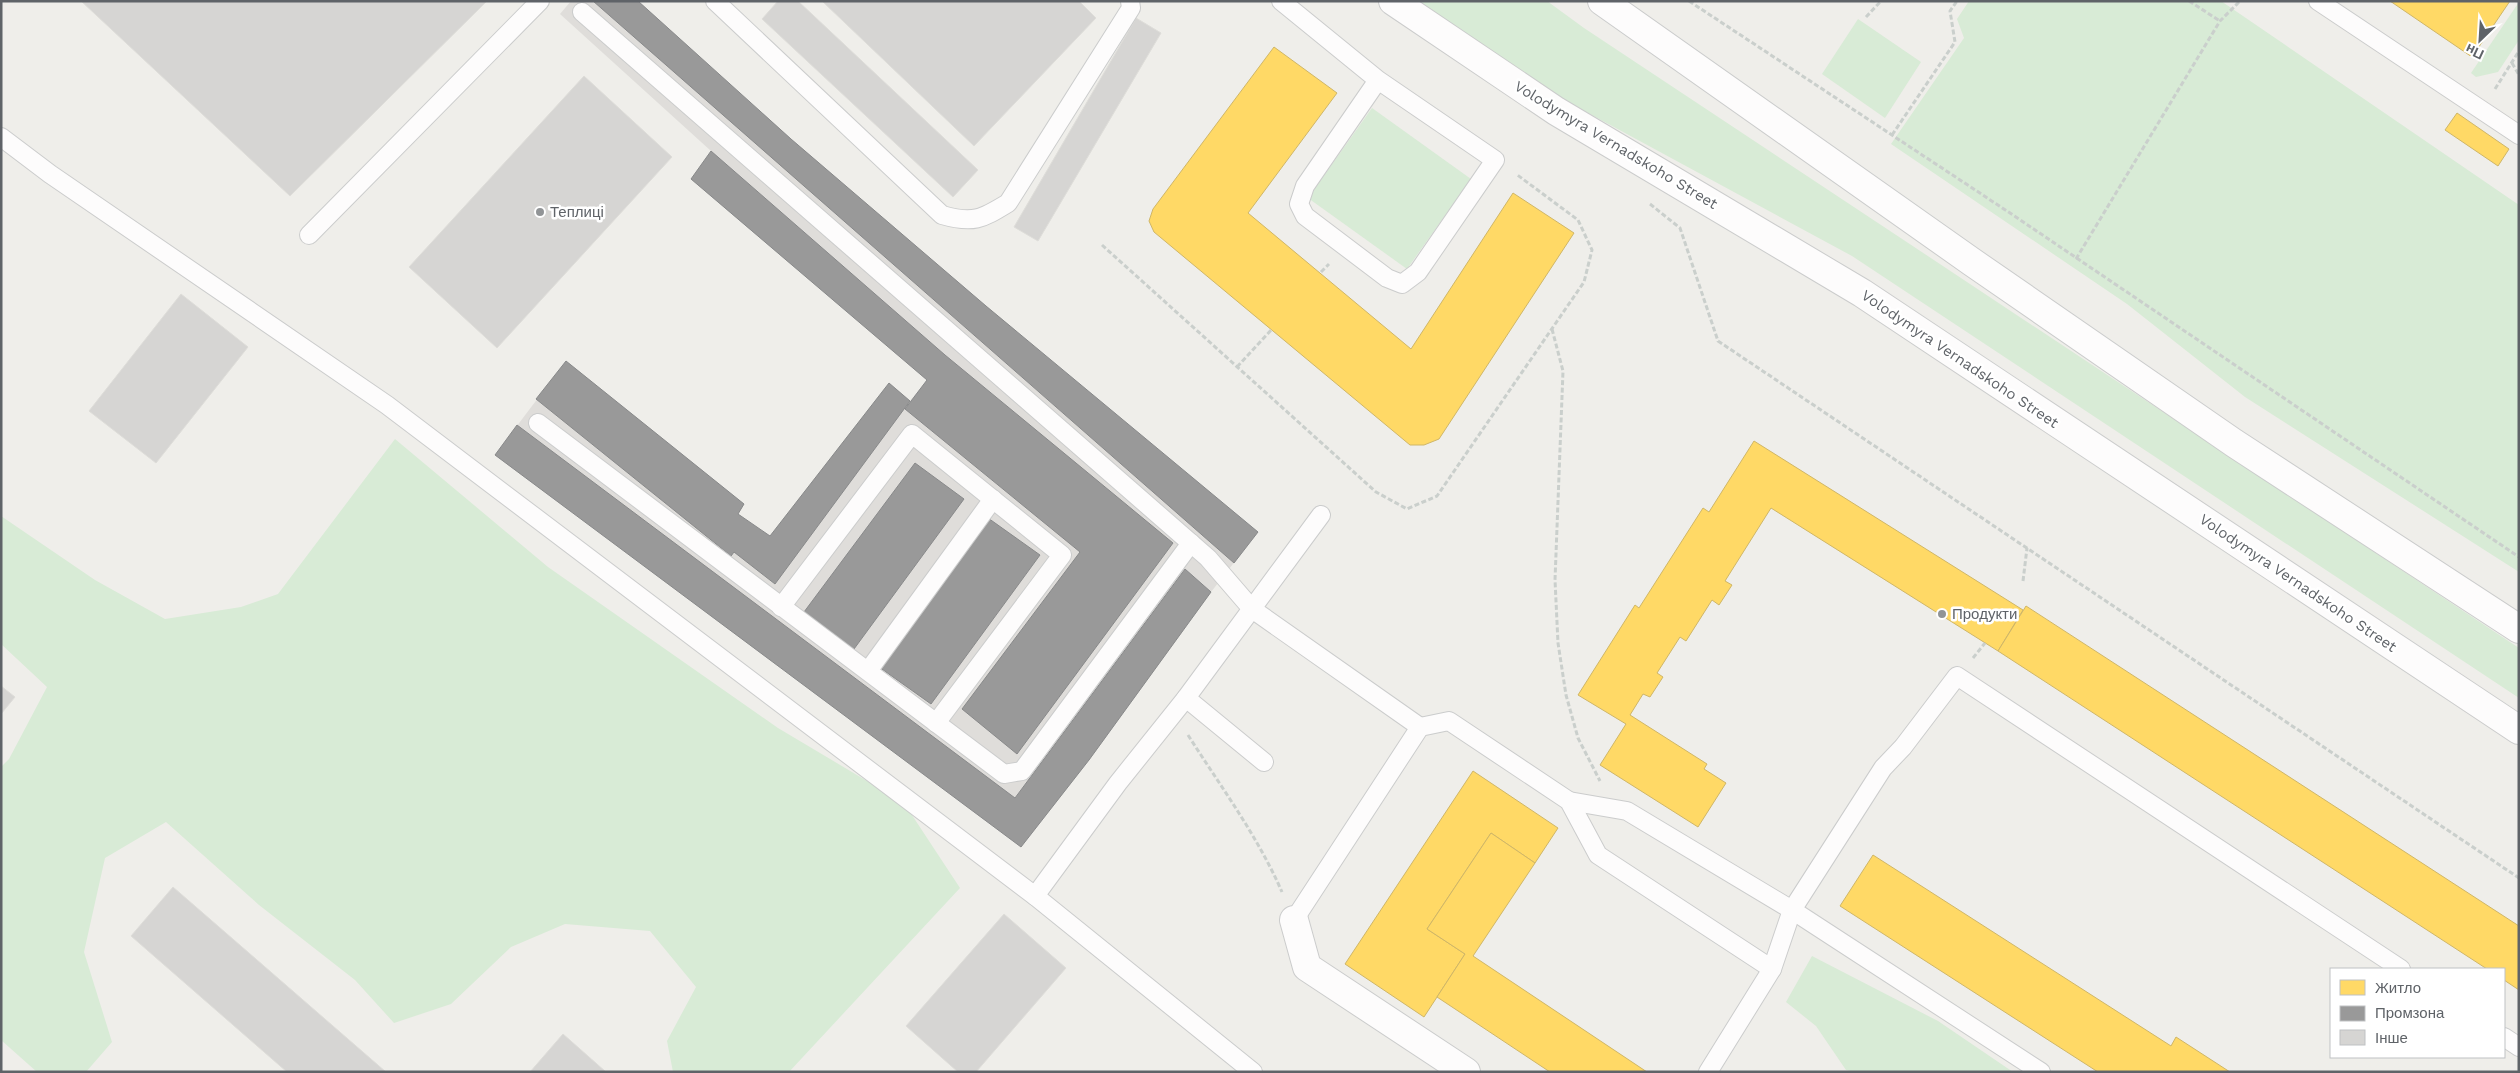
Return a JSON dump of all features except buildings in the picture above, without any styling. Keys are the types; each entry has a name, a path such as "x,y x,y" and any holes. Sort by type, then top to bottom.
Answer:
{"street":[{"name":"Volodymyra Vernadskoho Street","path":"1393,1 1556,112 1862,293 2519,730"},
{"path":"1602,1 1972,262 2226,437 2519,629"},
{"path":"1294,920 1307,967 1466,1072"}],"lane":[{"path":"309,235 540,1"},
{"path":"715,1 942,215 961,220 976,221 1008,203 1131,8 1130,1"},
{"path":"1281,1 1378,80 1495,160 1418,272 1402,284 1387,278 1305,216 1299,204 1304,186 1378,80"},
{"path":"2318,1 2519,135"},
{"path":"582,12 1208,558 1252,609 1420,727"},
{"path":"1,137 50,174 387,405 1034,896 1247,1070"},
{"path":"538,422 1004,774 1022,771 1191,543"},
{"path":"782,607 912,434 1062,555 936,723"},
{"path":"868,671 993,499"},
{"path":"1034,896 1118,783 1181,705 1321,515"},
{"path":"1708,1072 1772,969 1792,910 1883,768 1903,747 1957,676 2399,968"},
{"path":"1181,705 1264,762"},
{"path":"1294,920 1420,727 1448,721 1569,801 1627,811 1792,910 2041,1072"},
{"path":"1569,801 1598,855 1772,969"},
{"path":"2505,1038 2519,1047"}],"path":[{"path":"1689,1 1892,135 2519,557"},
{"path":"1866,17 1881,1"},
{"path":"1892,135 1955,42 1950,11 1957,1"},
{"path":"2190,1 2220,21"},
{"path":"2076,259 2220,21 2240,1"},
{"path":"2493,91 2519,51"},
{"path":"2511,63 2519,75"},
{"path":"1102,245 1376,492 1407,509 1437,496 1584,282 1592,250 1578,220 1495,160"},
{"path":"1643,199 1680,228 1718,341 2519,878"},
{"path":"1237,367 1272,329"},
{"path":"1552,329 1562,371 1554,580 1558,643 1566,696 1578,738 1593,771 1610,795 1627,811"},
{"path":"2023,581 2027,548"},
{"path":"1181,705 1185,731 1268,859 1294,920"}],"shaded area":[{"path":"571,1 638,1 791,139 986,306 1258,532 1211,592 1089,760 1021,847 495,455 566,361 744,504 738,514 770,536 889,383 910,401 927,380 691,179 711,151 560,14"}],"green space":[{"path":"1418,1 1547,1 1584,28 2519,648 2519,698 1852,256 1553,94"},
{"path":"1969,1 2221,1 2519,205 2519,572 2245,397 2127,304 1891,144 1964,38 1957,19"},
{"path":"2519,2 2519,40 2498,72 2476,77 2471,73"},
{"path":"1858,19 1921,62 1885,118 1822,74"},
{"path":"1372,108 1471,179 1407,269 1308,198"},
{"path":"395,439 548,567 778,728 904,803 960,888 789,1072 673,1072 667,1041 696,987 650,931 565,924 511,947 451,1004 394,1023 355,980 259,905 166,822 105,858 84,952 112,1042 86,1072 37,1072 1,1040 1,767 9,759 47,687 1,644 1,516 95,580 165,619 241,607 278,594"},
{"path":"1812,956 1938,1021 2013,1072 1854,1072 1846,1070 1816,1026 1786,1002"}],"place":[{"name":"Теплиці","path":"540,212"},
{"name":"Продукти","path":"1942,614"}]}
